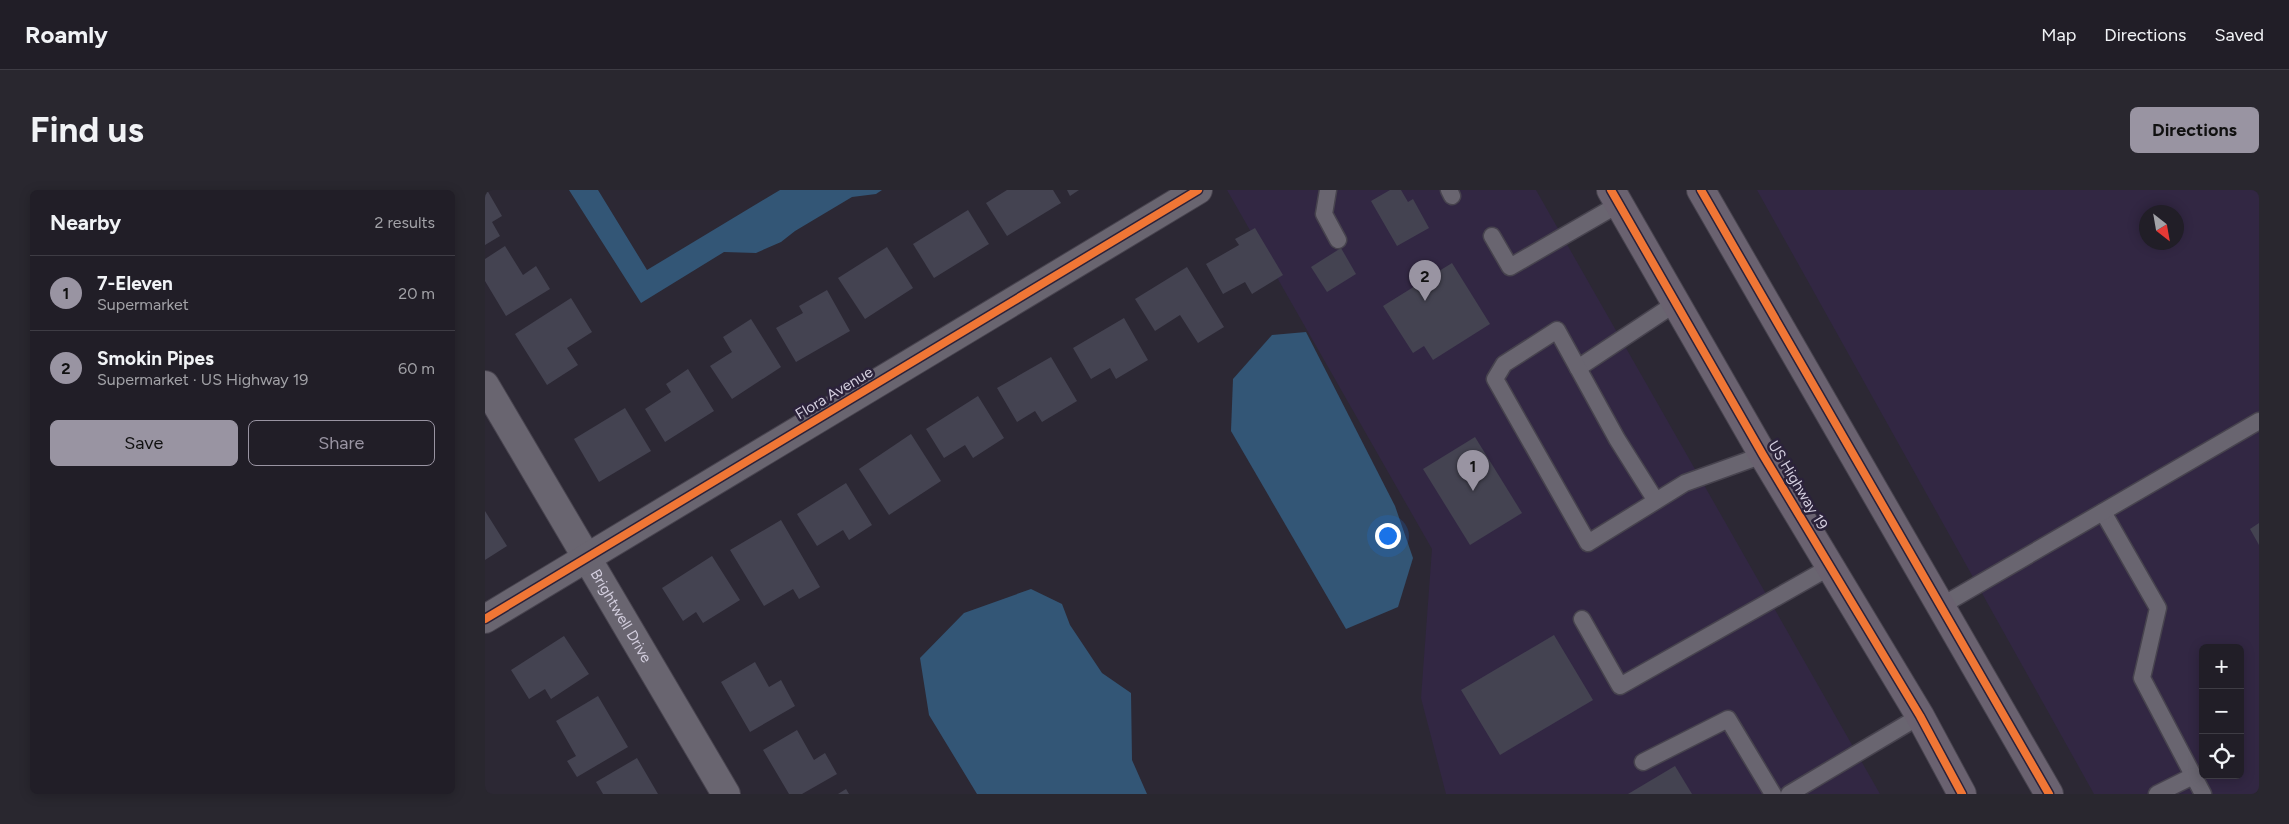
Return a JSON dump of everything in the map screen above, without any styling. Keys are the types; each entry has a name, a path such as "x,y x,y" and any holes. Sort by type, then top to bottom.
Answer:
{"highway":[{"path":"1701,190 2049,794"},
{"name":"US Highway 19","path":"1615,197 1763,455 1920,716 1962,794"}],"street":[{"name":"Flora Avenue","path":"485,619 1198,190"},
{"name":"Brightwell Drive","path":"485,385 726,794"}],"lane":[{"path":"1328,190 1324,214 1338,240"},
{"path":"1492,236 1510,267 1615,197"},
{"path":"1578,368 1676,303"},
{"path":"1657,501 1617,438 1557,330 1504,364 1495,379 1588,543 1657,501 1685,483 1763,455"},
{"path":"1941,606 2259,421"},
{"path":"2103,512 2158,608 2142,678 2203,794"},
{"path":"1582,619 1620,686 1830,567"},
{"path":"1789,794 1920,716"},
{"path":"1643,762 1728,719 1773,794"},
{"path":"2157,794 2193,776"}],"shaded area":[{"path":"1227,190 1536,190 1880,794 1446,794 1421,698 1432,549"},
{"path":"1757,190 2259,190 2259,794 2094,794"}],"water":[{"path":"569,190 598,190 647,270 780,190 882,190 876,194 852,197 795,231 781,242 756,253 724,252 641,303"},
{"path":"1306,332 1395,506 1413,558 1398,607 1346,629 1231,431 1233,379 1272,335"},
{"path":"1031,589 1062,604 1070,625 1102,673 1131,693 1132,760 1147,794 977,794 929,715 920,658 964,613"}],"building":[{"path":"485,190 487,190 502,216 492,222 500,236 485,245"},
{"path":"1007,190 1053,190 1061,203 1007,236 986,203"},
{"path":"1067,190 1079,190 1070,196"},
{"path":"1390,190 1401,190 1408,202 1413,199 1429,228 1397,246 1371,201"},
{"path":"968,210 989,244 934,278 913,244"},
{"path":"1255,228 1283,275 1252,294 1245,282 1223,294 1206,264 1239,245 1235,239"},
{"path":"505,246 523,275 536,266 550,289 506,316 485,281 485,259"},
{"path":"887,247 913,288 865,319 838,278"},
{"path":"1341,248 1356,274 1327,292 1311,267"},
{"path":"1452,263 1490,324 1433,360 1424,346 1413,353 1383,306"},
{"path":"1187,267 1224,327 1198,343 1180,315 1155,331 1135,299"},
{"path":"827,290 850,331 796,362 776,328 803,313 799,306"},
{"path":"571,298 592,332 567,348 578,365 547,385 515,334"},
{"path":"1124,318 1148,360 1116,379 1110,368 1091,379 1073,348"},
{"path":"751,319 781,367 732,399 710,366 732,352 723,337"},
{"path":"1051,357 1077,401 1042,422 1035,411 1017,422 997,388"},
{"path":"688,369 714,411 665,442 645,409 671,392 666,384"},
{"path":"978,396 1004,438 973,458 965,445 944,458 926,429"},
{"path":"625,408 651,451 599,482 574,439"},
{"path":"911,434 941,481 889,515 859,469"},
{"path":"1475,437 1522,513 1470,545 1423,469"},
{"path":"846,483 872,525 849,540 843,530 817,546 797,514"},
{"path":"485,511 507,546 485,560"},
{"path":"781,520 820,587 799,599 793,589 764,606 730,550"},
{"path":"2259,523 2259,545 2250,529"},
{"path":"712,556 740,600 703,623 696,612 683,621 662,588"},
{"path":"1554,635 1593,700 1500,755 1461,690"},
{"path":"564,636 589,674 551,699 545,689 529,699 511,670"},
{"path":"755,662 769,687 781,680 795,706 750,732 721,682"},
{"path":"598,696 628,747 577,777 567,761 576,756 556,721"},
{"path":"797,730 814,760 825,753 837,774 802,794 789,794 763,750"},
{"path":"637,758 658,794 603,794 596,782"},
{"path":"1675,766 1692,794 1628,794"},
{"path":"846,789 849,794 838,794"}],"cycle path":[{"path":"485,619 1198,190"},
{"path":"1611,190 1763,455 1920,716 1962,794"},
{"path":"1701,190 2049,794"}],"place":[{"name":"Smokin Pipes","path":"1425,301"},
{"name":"7-Eleven","path":"1473,491"}]}
